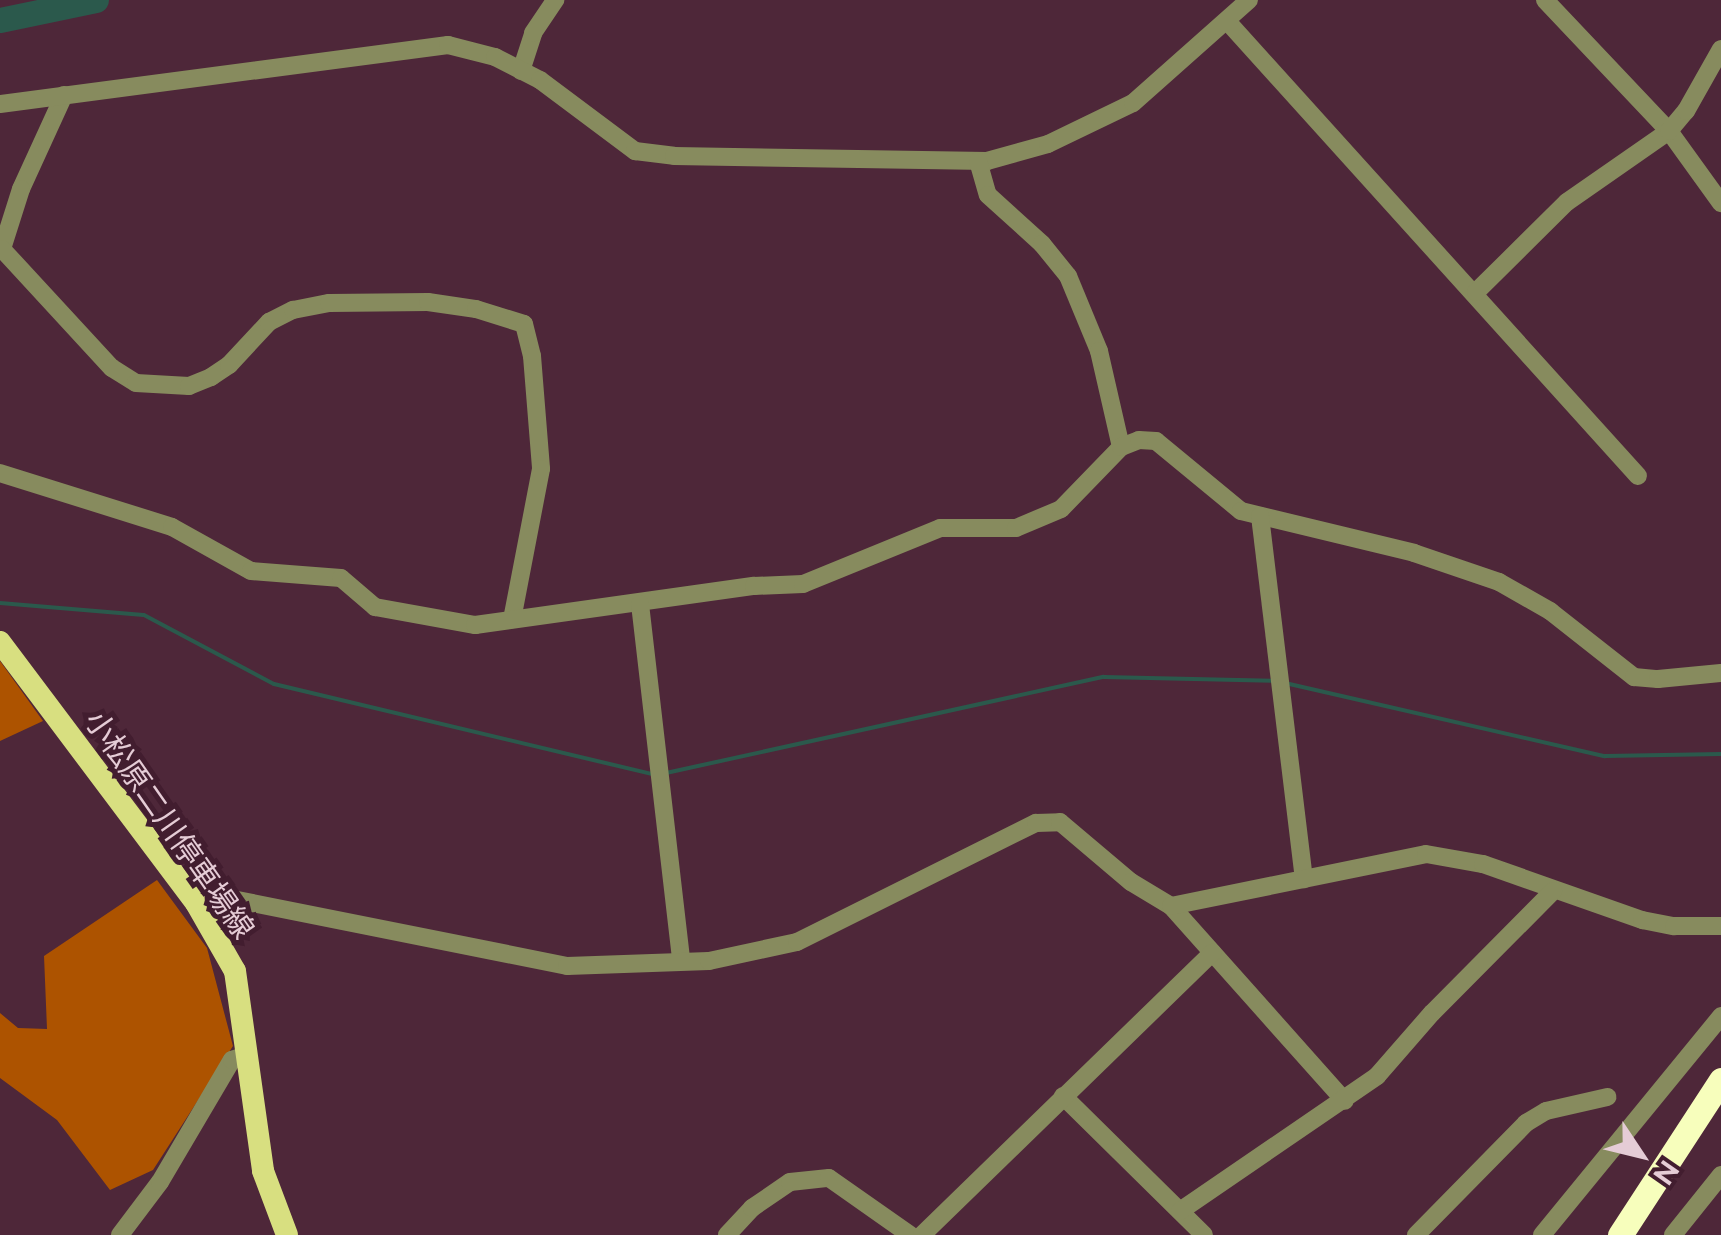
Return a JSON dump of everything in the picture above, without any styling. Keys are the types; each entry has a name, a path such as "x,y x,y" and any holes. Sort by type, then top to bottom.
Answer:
{"highway":[{"path":"1621,1235 1721,1080"},
{"path":"1621,1235 1721,1111"}],"main road":[{"name":"小松原二川停車場線","path":"0,642 196,904 235,971 263,1171 287,1235"}],"street":[{"path":"522,71 533,33 556,0"},
{"path":"0,104 435,45 467,49 522,71 574,102 635,150 674,156 978,161 1010,156 1094,126 1132,103 1249,0"},
{"path":"1544,0 1668,131 1721,202"},
{"path":"1227,21 1476,292 1638,476"},
{"path":"1476,292 1568,202 1668,131 1686,111 1721,50"},
{"path":"64,95 21,190 2,250 112,368 136,383 165,387 200,382 229,365 269,322 292,310 328,304 428,302 476,308 524,324 532,356 541,469 512,619"},
{"path":"978,161 988,195 1042,244 1068,276 1099,350 1121,447"},
{"path":"0,472 172,527 251,572 341,578 375,607 474,625 754,586 803,584 940,528 994,532 1037,522 1080,493 1121,447 1139,440 1156,442 1240,512 1414,553 1499,582 1550,611 1634,677 1658,680 1721,672"},
{"path":"1260,516 1304,879"},
{"path":"640,604 681,960"},
{"path":"196,904 222,897 566,966 710,960 797,942 1047,822 1060,822 1084,837 1131,882 1171,906 1345,1101"},
{"path":"1171,906 1426,854 1484,864 1642,920 1674,926 1721,926"},
{"path":"1180,1211 1377,1076 1553,891"},
{"path":"922,1235 1212,954"},
{"path":"1542,1235 1721,1016"},
{"path":"120,1235 160,1182 232,1060 246,1055"},
{"path":"1063,1096 1204,1235"},
{"path":"1416,1235 1526,1123 1546,1111 1608,1097"},
{"path":"1674,1235 1721,1175"},
{"path":"727,1235 752,1208 790,1182 829,1178 910,1235"}],"shaded area":[{"path":"0,661 43,721 0,741"},
{"path":"157,880 207,948 233,1046 153,1170 110,1190 57,1120 0,1078 0,1013 18,1028 47,1029 44,956"}],"waterway":[{"path":"0,20 96,0"},
{"path":"0,603 144,615 274,684 652,774"},
{"path":"666,773 1104,677 1276,681"},
{"path":"1285,683 1605,756 1721,754"}]}
